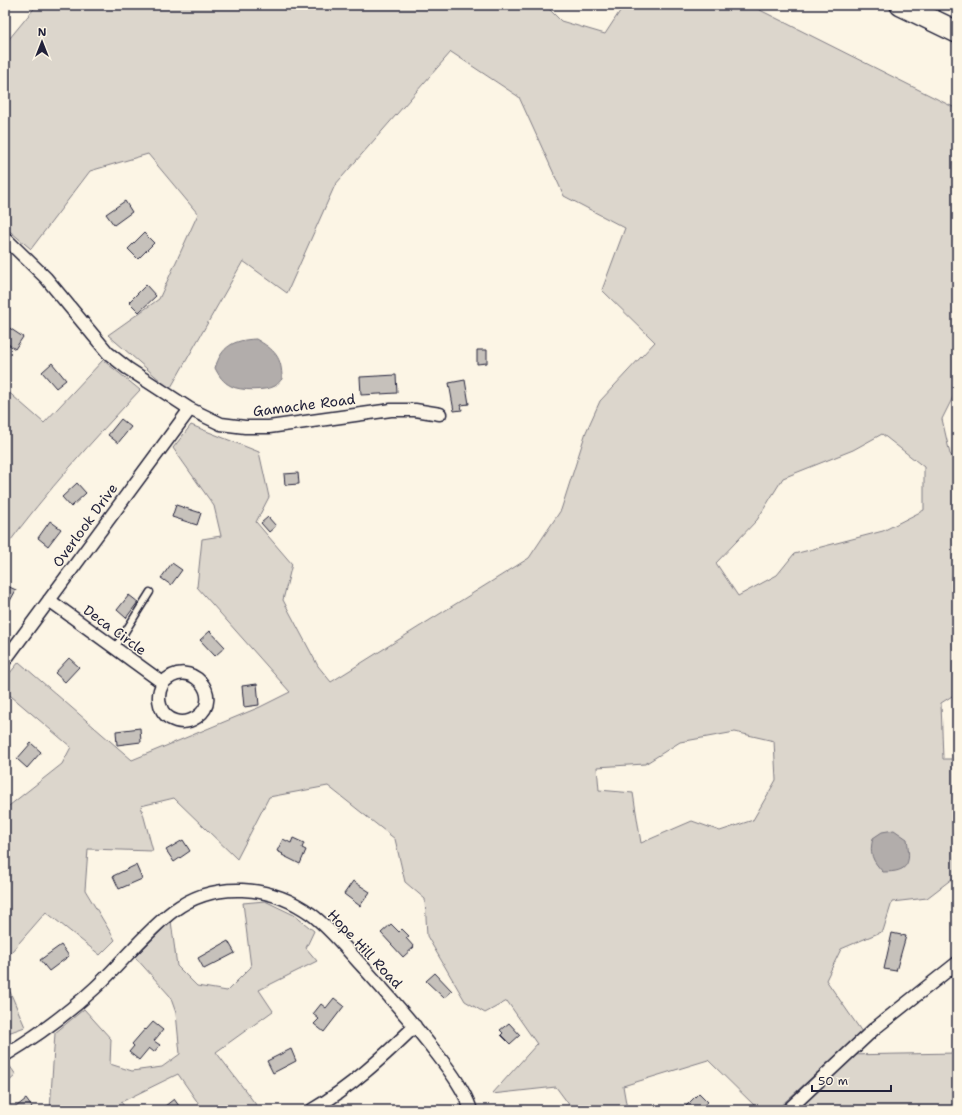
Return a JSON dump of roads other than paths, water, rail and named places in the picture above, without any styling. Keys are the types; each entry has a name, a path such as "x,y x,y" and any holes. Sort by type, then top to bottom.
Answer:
{"highway":[{"path":"901,5 957,32"}],"street":[{"name":"Gamache Road","path":"5,238 46,278 108,353 127,368 190,409 221,424 245,427 270,427 391,410 415,410 440,414"},
{"name":"Overlook Drive","path":"5,660 190,409"},
{"name":"Deca Circle","path":"49,600 163,683"},
{"path":"179,674 189,674 197,678 204,685 207,694 206,704 202,712 195,718 186,721 177,721 169,717 162,710 159,701 163,683 170,677 179,674"},
{"name":"Hope Hill Road","path":"5,1055 68,1011 95,987 155,926 174,910 195,898 219,891 243,889 255,890 279,897 311,914 341,944 415,1026 452,1074 468,1101 471,1110"},
{"path":"788,1110 874,1029 957,963"},
{"path":"312,1110 354,1081 415,1026"}],"lane":[{"path":"115,648 150,592"}]}
